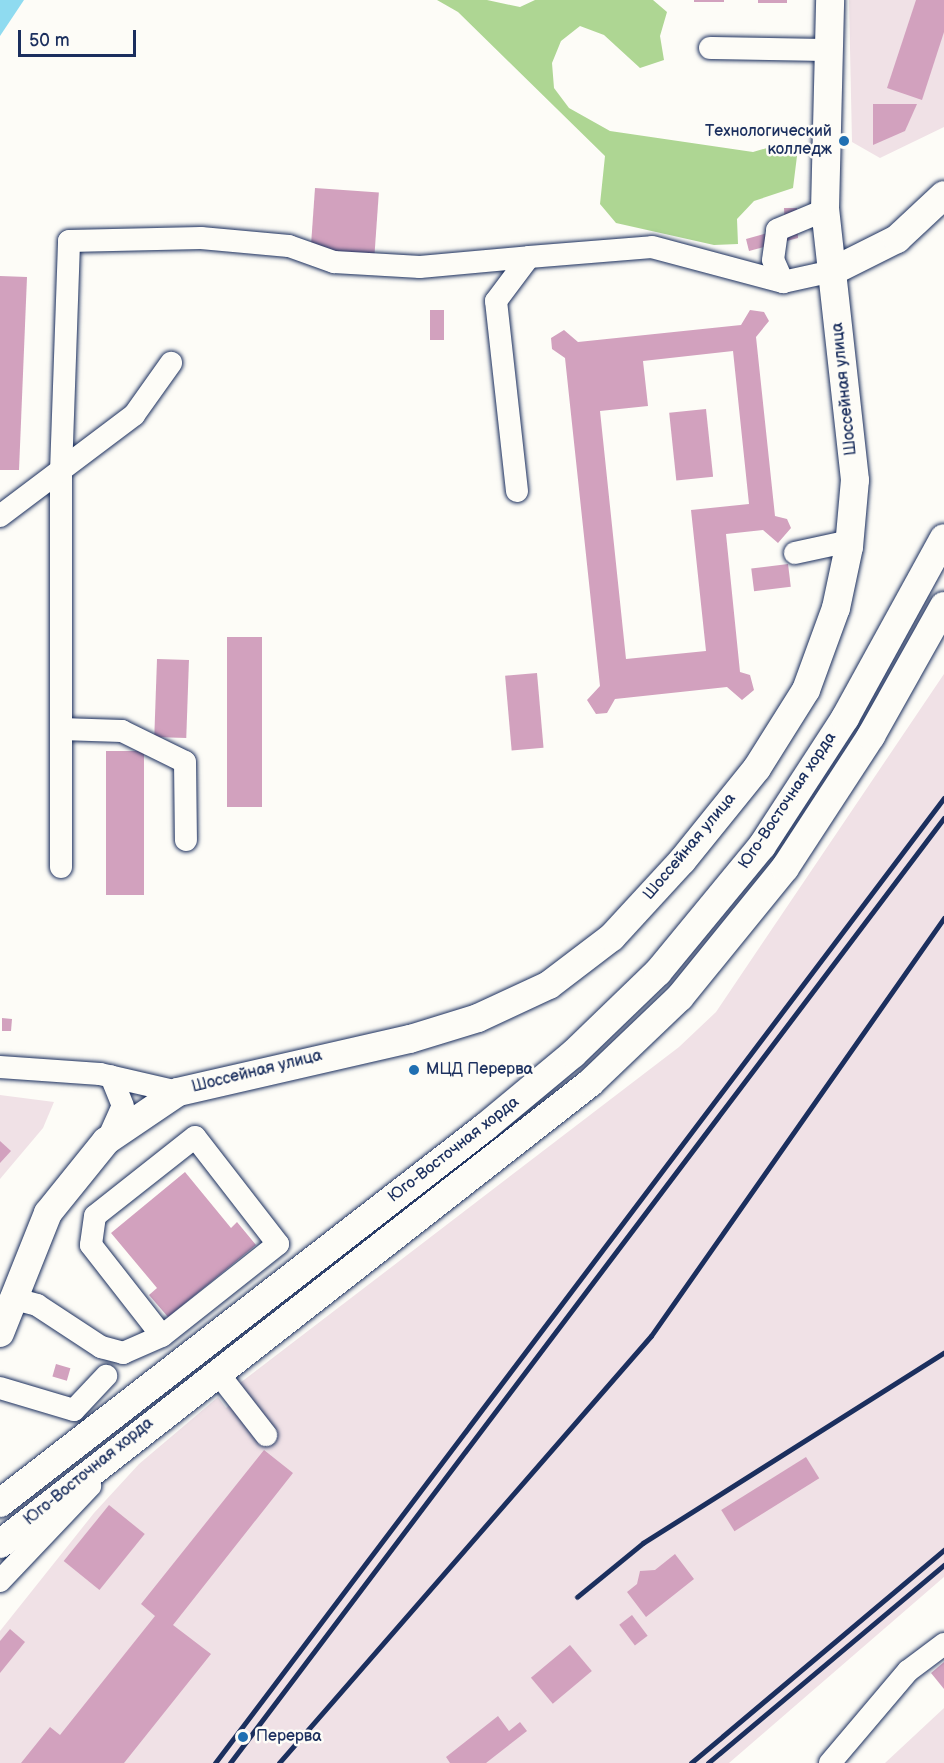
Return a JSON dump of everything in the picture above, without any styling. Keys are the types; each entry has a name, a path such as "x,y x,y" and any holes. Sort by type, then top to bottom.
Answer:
{"main road":[{"name":"Шоссейная улица","path":"0,1333 11,1298 48,1213 106,1141 178,1092 478,1018 549,985 612,937 757,768 806,690 826,646 850,541 855,480 825,210 830,0"},
{"path":"833,271 897,239 944,195"},
{"name":"Юго-Восточная хорда","path":"0,1503 485,1127 573,1054 658,972 762,846 845,718 944,538"},
{"name":"Юго-Восточная хорда","path":"0,1544 156,1417 590,1083 680,997 785,868 871,736 944,606"}],"street":[{"path":"710,48 828,50"},
{"path":"783,282 773,260 777,230 825,210"},
{"path":"61,867 61,472 69,241 201,238 289,246 334,262 420,267 652,247 783,282 833,271"},
{"path":"517,491 496,301 529,256"},
{"path":"0,516 134,415 171,363"},
{"path":"795,553 850,541"},
{"path":"61,729 122,731 185,762 186,840"},
{"path":"0,1067 111,1076 178,1092"},
{"path":"106,1141 123,1106 111,1076"},
{"path":"11,1298 37,1305 114,1353 138,1349 162,1336 278,1244 195,1137 95,1216 91,1245 162,1336"},
{"path":"216,1372 266,1435"},
{"path":"0,1388 74,1410 106,1376"},
{"path":"0,1581 156,1417"},
{"path":"830,1763 908,1671 944,1644"}],"shaded area":[{"path":"849,0 944,0 944,127 880,158 852,142"},
{"path":"944,674 944,1577 729,1763 0,1763 0,1631 94,1513 139,1464 218,1397 226,1408 242,1395 236,1386 679,1047 716,1012"},
{"path":"0,1095 54,1102 43,1128 0,1179"},
{"path":"944,1708 944,1763 885,1763"}],"green space":[{"path":"437,0 487,0 520,7 535,0 653,0 667,12 660,36 664,60 640,68 604,35 580,26 561,41 552,63 554,88 569,108 610,131 753,152 777,145 797,156 793,188 754,201 737,219 738,244 714,245 616,223 600,204 605,156 458,12"}],"water":[{"path":"0,0 24,0 0,36"}],"building":[{"path":"694,0 724,0 724,2 694,2"},
{"path":"758,0 787,0 787,3 758,3"},
{"path":"916,0 944,0 944,32 922,100 887,88"},
{"path":"873,104 917,104 905,131 873,145"},
{"path":"315,188 379,192 375,254 311,250"},
{"path":"784,208 797,208 798,238 749,251 746,239 785,228"},
{"path":"0,276 27,277 19,470 0,470"},
{"path":"430,310 444,310 444,340 430,340"},
{"path":"750,310 764,312 769,321 756,337 775,516 787,519 791,528 778,543 763,530 726,534 740,672 750,675 754,690 742,700 727,687 615,699 607,713 596,714 587,700 600,686 565,358 552,349 551,338 564,330 578,342 741,325","holes":["733,351 749,504 691,510 706,651 626,659 600,411 648,406 643,361"]},
{"path":"706,409 713,477 676,480 669,413"},
{"path":"788,564 791,587 754,591 751,569"},
{"path":"227,637 262,637 262,807 227,807"},
{"path":"157,659 189,660 186,738 154,737"},
{"path":"537,673 544,748 512,751 505,676"},
{"path":"106,751 144,751 144,895 106,895"},
{"path":"2,1018 12,1019 11,1031 2,1031"},
{"path":"0,1141 11,1151 0,1163"},
{"path":"185,1172 231,1228 237,1222 256,1245 168,1317 149,1295 157,1288 111,1233"},
{"path":"56,1364 70,1368 67,1381 52,1376"},
{"path":"264,1450 293,1473 173,1625 211,1654 124,1763 21,1763 50,1727 60,1735 155,1616 141,1604"},
{"path":"806,1457 819,1478 734,1531 721,1510"},
{"path":"109,1505 145,1534 99,1590 64,1561"},
{"path":"675,1554 694,1579 646,1617 627,1592 637,1584 640,1571 655,1570"},
{"path":"632,1615 648,1636 635,1645 619,1625"},
{"path":"10,1629 25,1642 0,1673 0,1641"},
{"path":"570,1645 592,1671 553,1704 531,1678"},
{"path":"944,1662 944,1689 931,1673"},
{"path":"498,1716 509,1731 520,1722 527,1731 486,1763 450,1763 446,1757"}],"railway":[{"path":"215,1763 944,798"},
{"path":"230,1763 944,818"},
{"path":"279,1763 651,1336 944,918"},
{"path":"577,1597 643,1543 944,1353"},
{"path":"691,1763 944,1550"},
{"path":"708,1763 944,1565"}],"place":[{"name":"Технологический колледж","path":"844,141"},
{"name":"МЦД Перерва","path":"414,1070"},
{"name":"Перерва","path":"243,1737"}]}
